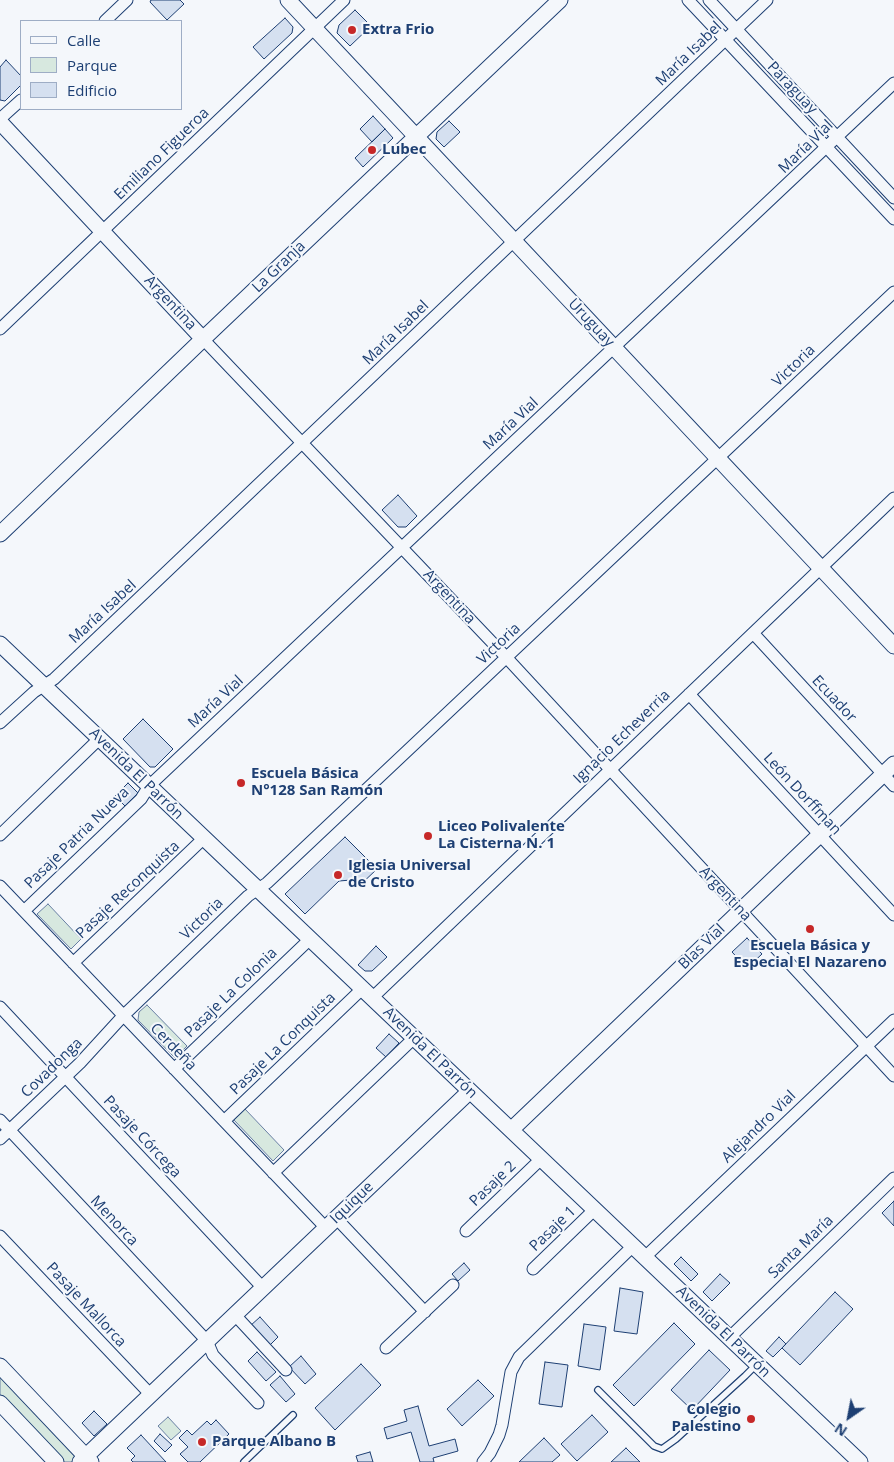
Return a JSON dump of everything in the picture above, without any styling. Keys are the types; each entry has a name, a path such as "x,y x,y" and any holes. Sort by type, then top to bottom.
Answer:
{"street":[{"path":"106,20 127,0"},
{"name":"Uruguay","path":"288,0 894,646"},
{"name":"Emiliano Figueroa","path":"0,329 344,0"},
{"name":"La Granja","path":"0,534 560,0"},
{"name":"Paraguay","path":"688,0 894,219"},
{"name":"Paraguay","path":"709,0 894,198"},
{"name":"María Isabel","path":"0,723 34,692 54,679 767,0"},
{"name":"María Vial","path":"149,786 894,84"},
{"path":"0,121 20,101"},
{"name":"Argentina","path":"0,121 203,339 506,657 894,1076"},
{"name":"Victoria","path":"124,1016 248,896 274,876 894,292"},
{"name":"Ignacio Echeverria","path":"367,993 610,770 894,498"},
{"name":"Ecuador","path":"753,633 889,769 894,786"},
{"name":"Avenida El Parrón","path":"0,644 860,1462"},
{"name":"León Dorffman","path":"689,694 894,915"},
{"path":"0,835 100,739"},
{"name":"Blas Vial","path":"511,1130 889,769"},
{"name":"Pasaje Patria Nueva","path":"24,910 141,799 149,786"},
{"name":"Pasaje Reconquista","path":"73,963 204,838"},
{"name":"Cerdeña","path":"0,886 273,1172 331,1223 425,1312"},
{"name":"Pasaje La Colonia","path":"174,1069 310,939"},
{"name":"Pasaje La Conquista","path":"224,1122 367,993"},
{"name":"Pasaje Córcega","path":"0,1007 263,1288"},
{"name":"Covadonga","path":"0,1139 65,1077 124,1016"},
{"name":"Alejandro Vial","path":"645,1257 894,1020"},
{"path":"273,1172 414,1038"},
{"name":"Iquique","path":"86,1460 150,1395 470,1091"},
{"name":"Menorca","path":"0,1120 207,1341 213,1355 258,1403"},
{"name":"Pasaje 2","path":"466,1231 541,1159"},
{"name":"Santa María","path":"729,1338 894,1178"},
{"name":"Pasaje 1","path":"533,1269 594,1210"},
{"name":"Pasaje Mallorca","path":"0,1236 150,1395"},
{"path":"483,1462 499,1435 511,1372 519,1356 633,1246"},
{"path":"386,1348 453,1284"},
{"path":"235,1315 286,1370"},
{"path":"0,1366 86,1460"},
{"path":"0,1403 56,1462"}],"lane":[{"path":"598,1390 654,1446 662,1449 676,1440 757,1364"},
{"path":"244,1462 293,1415"}],"green space":[{"path":"48,904 81,939 71,949 37,914"},
{"path":"147,1005 187,1046 175,1058 138,1020 139,1012"},
{"path":"245,1109 284,1150 273,1161 234,1120"},
{"path":"0,1371 87,1462 63,1462 0,1396"},
{"path":"168,1417 181,1431 171,1440 158,1426"}],"building":[{"path":"151,0 180,0 184,4 167,20 150,2"},
{"name":"Extra Frio","path":"355,10 371,26 350,46 337,33 339,25"},
{"path":"285,18 293,27 292,33 264,59 253,47"},
{"path":"6,60 20,75 20,86 5,101 0,100 0,67"},
{"path":"373,116 385,129 372,142 360,129"},
{"path":"449,121 460,132 444,147 436,139 437,132"},
{"name":"Lubec","path":"385,129 393,138 363,167 355,158"},
{"path":"398,495 417,516 406,527 398,527 382,510"},
{"path":"143,719 173,749 155,767 150,767 123,739"},
{"path":"128,783 138,793 125,806 115,796"},
{"name":"Iglesia Universal de Cristo","path":"345,837 377,869 358,887 351,880 339,881 305,914 285,894"},
{"path":"747,938 762,954 747,968 732,952"},
{"path":"376,946 387,957 372,971 365,971 358,965"},
{"path":"389,1034 399,1043 386,1057 376,1048"},
{"path":"894,1201 894,1226 882,1213"},
{"path":"681,1257 698,1274 691,1281 674,1264"},
{"path":"464,1263 470,1270 458,1281 452,1274"},
{"path":"720,1274 730,1283 712,1301 703,1292"},
{"path":"620,1288 643,1292 637,1334 614,1331"},
{"path":"835,1292 853,1309 800,1365 782,1348"},
{"path":"260,1317 278,1337 269,1346 250,1326"},
{"path":"674,1323 695,1344 634,1406 613,1385"},
{"path":"584,1324 606,1327 600,1370 578,1366"},
{"path":"779,1337 786,1344 773,1357 766,1351"},
{"path":"709,1350 730,1370 692,1410 671,1390"},
{"path":"257,1352 276,1372 266,1381 248,1361"},
{"path":"301,1356 316,1374 305,1384 289,1367"},
{"path":"545,1362 568,1365 562,1407 539,1404"},
{"path":"361,1364 381,1385 335,1430 315,1408"},
{"path":"280,1376 295,1394 286,1402 270,1385"},
{"path":"478,1380 494,1396 462,1426 447,1409"},
{"path":"418,1406 429,1446 455,1439 458,1451 433,1458 434,1462 420,1462 411,1432 387,1439 384,1428 407,1421 404,1410"},
{"path":"94,1411 107,1424 94,1436 82,1423"},
{"path":"592,1415 608,1432 577,1461 561,1444"},
{"name":"Parque Albano B","path":"216,1420 229,1434 200,1462 188,1462 180,1454 188,1447 179,1438 187,1430 192,1435 207,1421 211,1425"},
{"path":"160,1434 172,1445 165,1452 154,1441"},
{"path":"141,1435 166,1462 133,1462 131,1460 135,1456 127,1448"},
{"path":"544,1438 560,1455 552,1462 519,1462"},
{"path":"626,1448 640,1462 611,1462"},
{"path":"370,1452 373,1462 358,1462 356,1456"}],"place":[{"name":"Extra Frio","path":"352,30"},
{"name":"Lubec","path":"372,150"},
{"name":"Escuela Básica N°128 San Ramón","path":"241,783"},
{"name":"Liceo Polivalente La Cisterna N. 1","path":"428,836"},
{"name":"Iglesia Universal de Cristo","path":"338,875"},
{"name":"Escuela Básica y Especial El Nazareno","path":"810,929"},
{"name":"Colegio Palestino","path":"751,1419"},
{"name":"Parque Albano B","path":"202,1442"}]}
